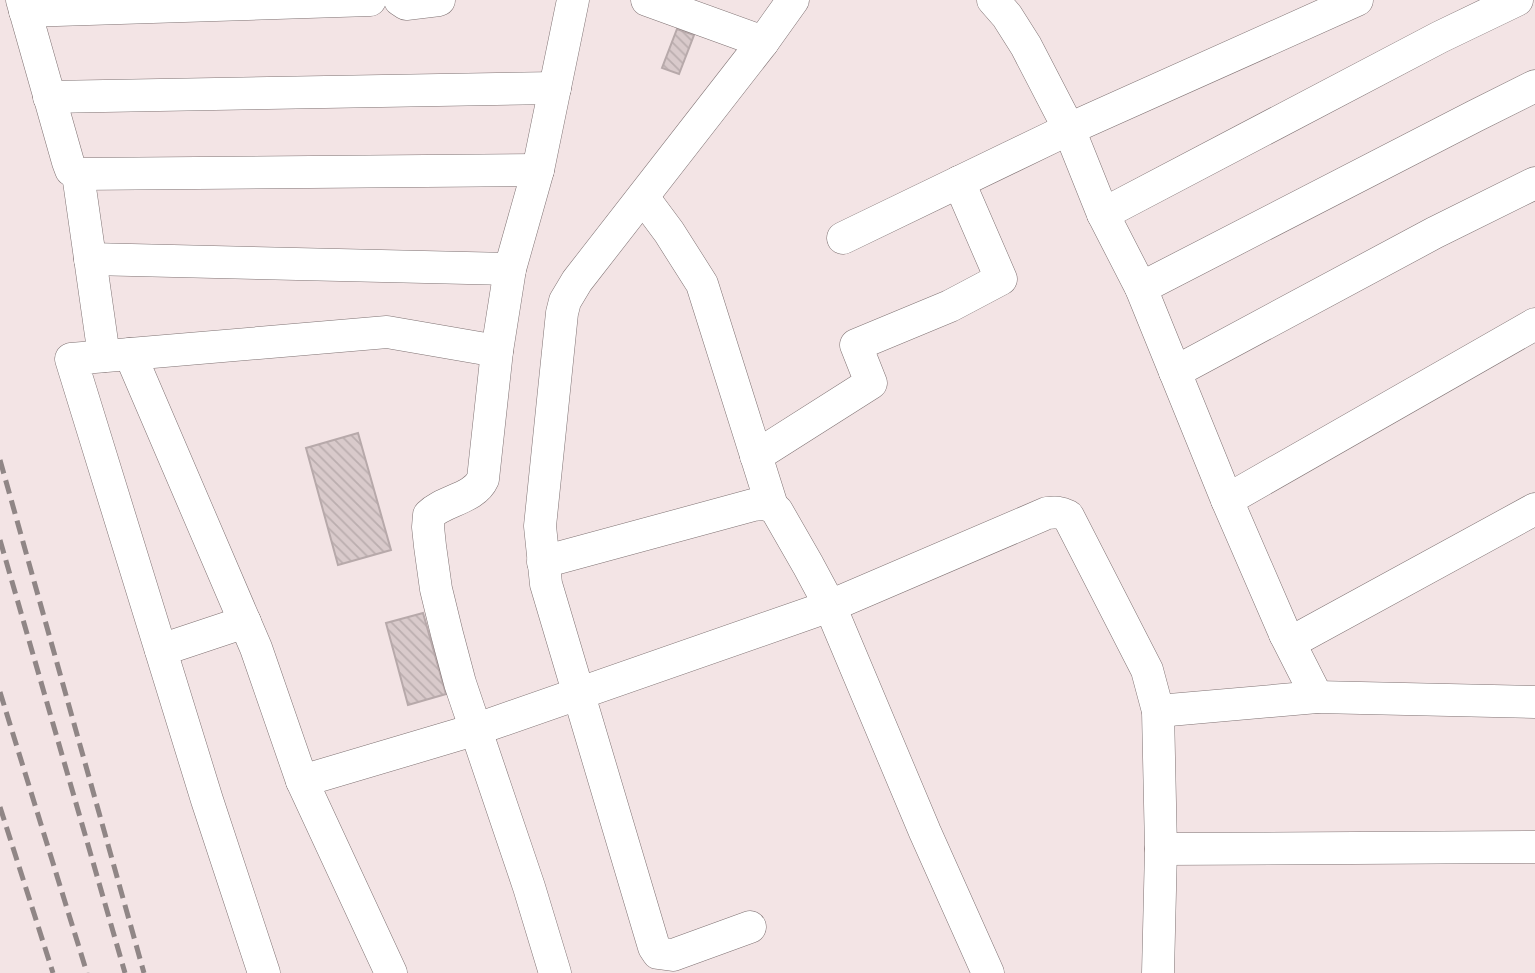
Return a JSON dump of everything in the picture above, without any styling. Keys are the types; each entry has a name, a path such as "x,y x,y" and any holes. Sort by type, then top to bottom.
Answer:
{"street":[{"path":"370,0 24,5 68,162 71,170 78,174 538,170"},
{"path":"400,0 406,4 439,0"},
{"path":"555,973 460,683 439,601 428,527 429,515 436,508 475,491 483,479 496,351 510,269 538,170 573,0"},
{"path":"647,0 764,42"},
{"path":"750,927 673,955 658,953 654,947 546,584 540,526 565,301 577,281 764,42 793,0"},
{"path":"993,0 1026,46 1069,129 1103,214 1140,288 1285,634 1317,697"},
{"path":"843,238 1069,129 1357,0"},
{"path":"1103,214 1440,37 1517,0"},
{"path":"1140,288 1535,86"},
{"path":"50,96 555,88"},
{"path":"78,174 90,259 117,355 245,622 302,780 391,973"},
{"path":"756,456 871,383 856,345 950,306 1001,279 960,182"},
{"path":"1175,372 1434,233 1535,183"},
{"path":"643,197 670,232 702,284 772,506 830,606 925,832 988,973"},
{"path":"90,259 510,269"},
{"path":"1227,500 1535,324"},
{"path":"264,973 207,800 71,359 387,332 496,351"},
{"path":"543,562 753,505 772,506"},
{"path":"1285,634 1289,639 1297,639 1535,509"},
{"path":"302,780 477,729 830,606 1047,513 1063,513 1068,516 1147,670 1158,711 1161,849 1158,973"},
{"path":"161,650 245,622"},
{"path":"1158,711 1317,697 1535,702"},
{"path":"1161,849 1535,847"}],"building":[{"path":"677,29 694,35 679,74 662,68"},
{"path":"358,433 391,550 338,565 306,448"},
{"path":"423,613 446,694 408,705 386,623"}],"railway":[{"path":"0,460 144,973"},
{"path":"0,540 125,973"},
{"path":"0,692 87,973"},
{"path":"0,807 53,973"}]}
